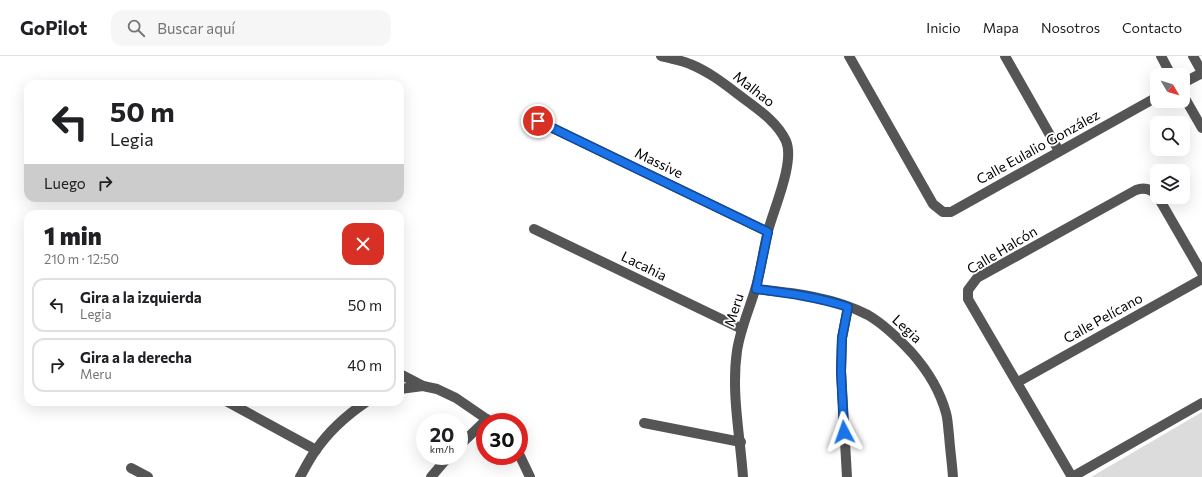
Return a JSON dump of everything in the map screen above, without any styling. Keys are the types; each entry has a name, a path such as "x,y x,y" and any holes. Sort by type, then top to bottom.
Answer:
{"street":[{"name":"Malhao","path":"661,56 689,63 700,69 721,82 767,116 779,129 786,141 788,154"},
{"name":"Calle Eulalio González","path":"849,56 933,204 943,212 950,212 1150,101"},
{"path":"1005,56 1059,151"},
{"path":"1161,56 1168,68"},
{"path":"1190,79 1202,72 1193,56"},
{"path":"1190,107 1202,128"},
{"name":"Massive","path":"538,121 768,232"},
{"name":"Meru","path":"743,477 735,387 737,350 742,329 756,289 768,232 786,171 788,154"},
{"name":"Calle Halcón","path":"1072,477 1018,382 968,299 968,290 977,278 1136,190 1141,188 1150,191"},
{"name":"Calle Halcón","path":"1162,204 1202,273"},
{"name":"Lacahia","path":"534,229 742,329"},
{"name":"Calle Pelícano","path":"1018,382 1202,279"},
{"name":"Legia","path":"756,289 793,293 827,300 848,307 868,315 885,326 903,343 919,361 932,381 947,414 953,477"},
{"path":"847,477 841,371 842,338 848,307"},
{"path":"404,376 423,386 437,389 456,398 478,413"},
{"path":"404,388 423,386"},
{"path":"1072,477 1202,403"},
{"path":"235,406 316,450"},
{"path":"300,477 316,450 342,421 361,406"},
{"path":"644,423 741,442"},
{"path":"468,438 476,431"},
{"path":"431,477 442,465"},
{"path":"525,465 530,475"},
{"path":"131,468 148,477"}],"shaded area":[{"path":"1202,412 1202,477 1091,477"}],"route":[{"path":"538,121 768,232 756,289 793,293 827,300 848,307 842,338 841,371 844,432"}]}
